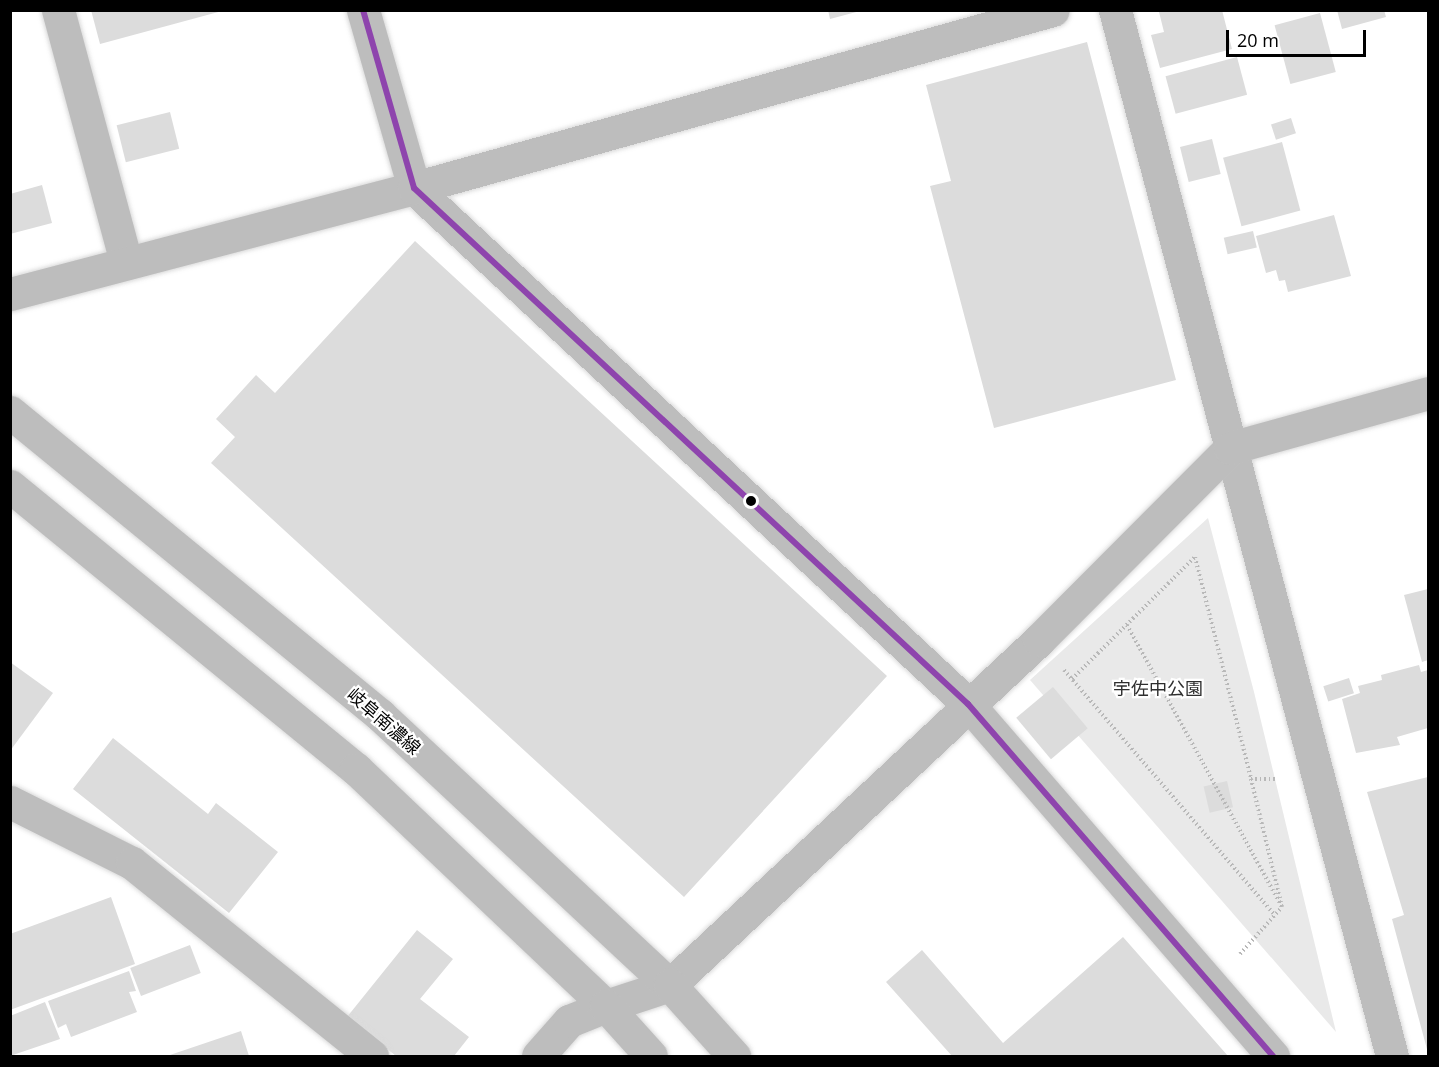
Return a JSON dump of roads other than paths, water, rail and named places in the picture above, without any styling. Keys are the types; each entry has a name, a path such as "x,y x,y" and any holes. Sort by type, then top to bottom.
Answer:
{"street":[{"path":"58,10 126,262"},
{"path":"363,10 414,188 968,704 1273,1056"},
{"path":"10,294 414,188 1053,10"},
{"path":"1115,10 1230,448 1321,780 1392,1056"},
{"path":"538,1056 569,1021 670,985 1039,640 1230,448 1428,393"},
{"name":"岐阜南濃線","path":"10,412 380,715 670,985 734,1056"},
{"path":"10,486 356,769 606,1006 651,1056"},
{"path":"10,802 132,863 372,1056"}],"park label":[{"name":"宇佐中公園","path":"1158,688"}]}
